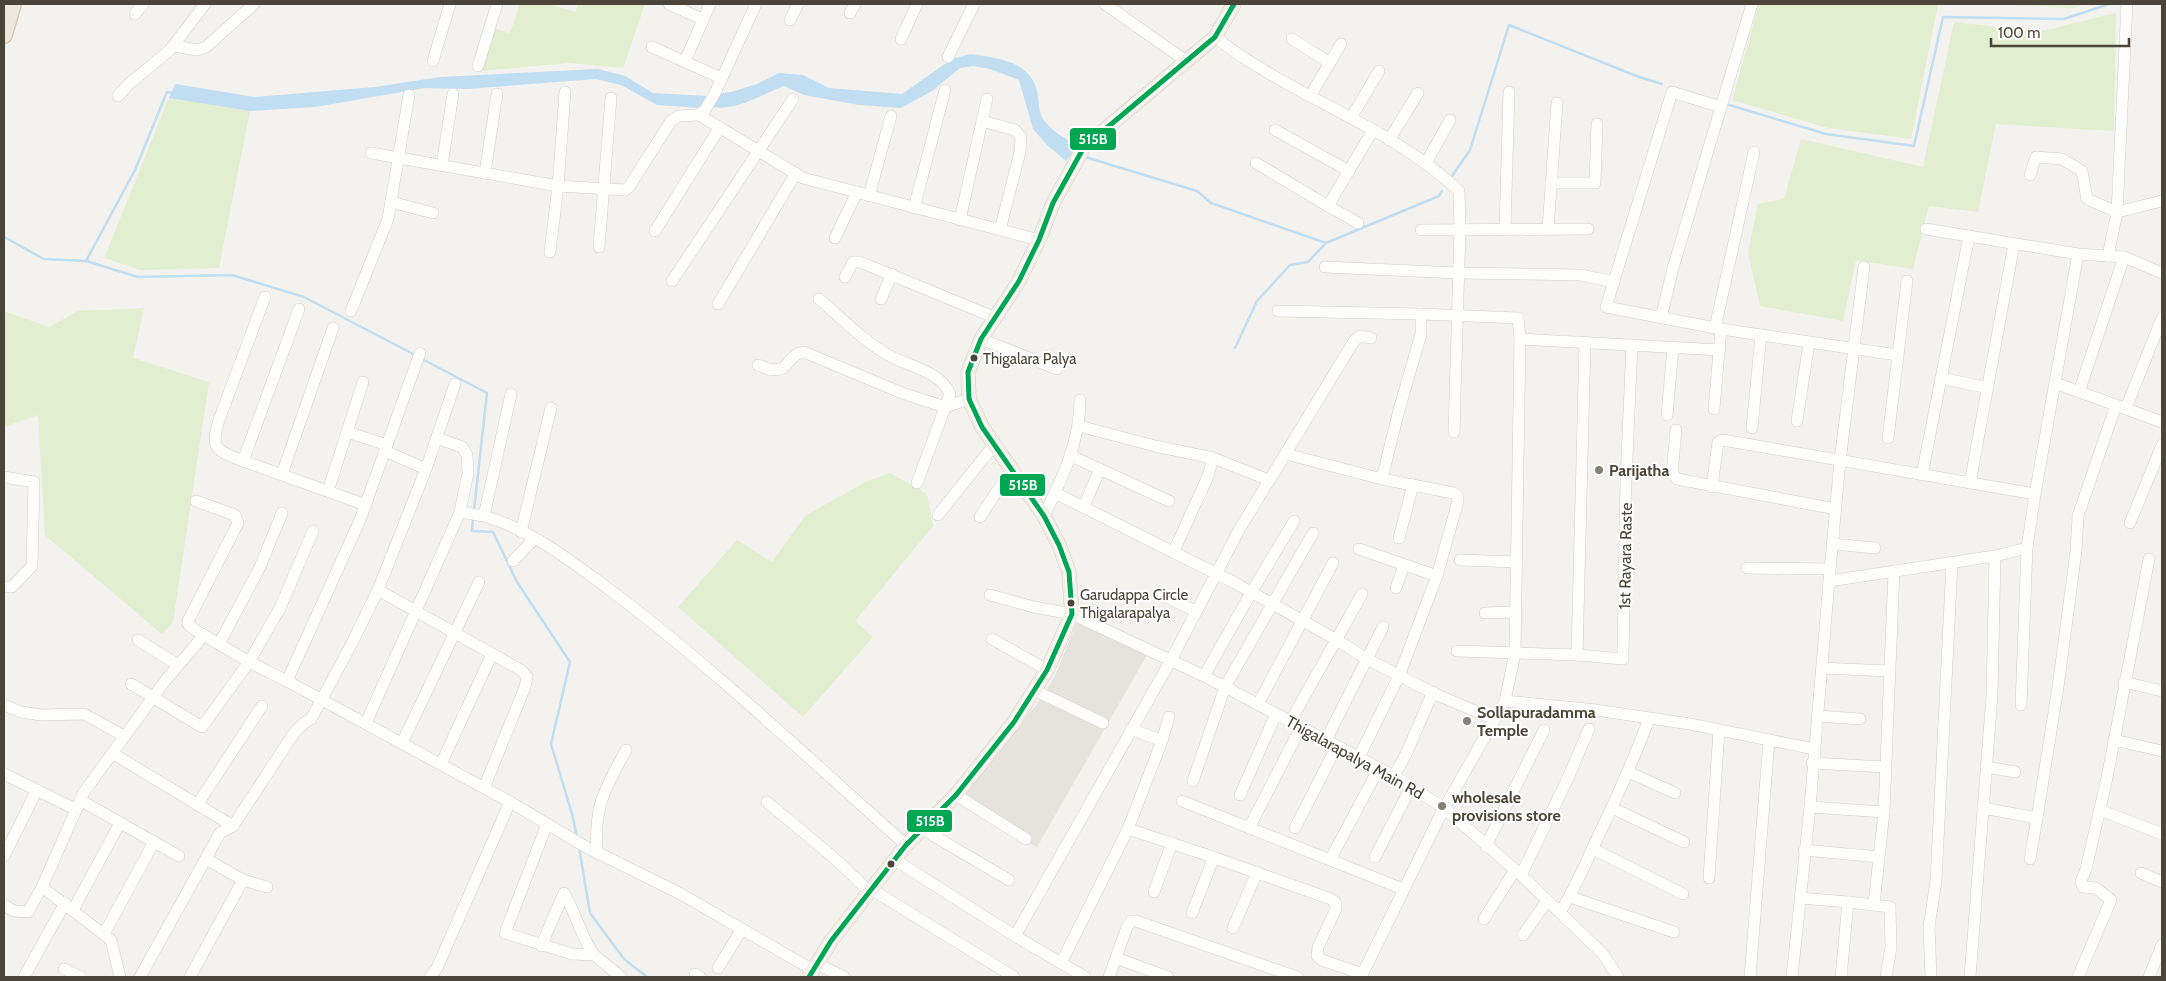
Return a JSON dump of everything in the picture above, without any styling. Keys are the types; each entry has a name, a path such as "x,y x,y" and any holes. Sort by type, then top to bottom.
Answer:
{"highway":[{"path":"4,35 13,4"}],"main road":[{"path":"813,970 831,940 906,845 956,795 1014,722 1047,670 1072,614 1069,572 1060,545 1044,516 982,427 970,399 968,372 982,339 1019,281 1040,240 1054,203 1084,146 1215,37 1234,4"}],"street":[{"path":"135,14 143,4"},
{"path":"118,96 129,84 174,46 205,4"},
{"path":"174,46 197,50 206,47 254,4"},
{"path":"433,61 450,4"},
{"path":"478,66 497,4"},
{"path":"669,4 702,19"},
{"path":"685,61 710,4"},
{"path":"702,113 715,93 756,4"},
{"path":"790,20 798,4"},
{"path":"901,39 916,4"},
{"path":"948,57 974,4"},
{"path":"1105,4 1186,61"},
{"path":"1661,318 1673,268 1752,4"},
{"path":"2108,256 2117,212 2127,6 2138,4"},
{"path":"1215,37 1249,62 1390,140 1426,163 1459,191 1460,229 1454,432"},
{"path":"1292,39 1330,63"},
{"path":"1310,96 1341,44"},
{"path":"652,47 721,78"},
{"path":"1351,118 1379,71"},
{"path":"914,208 944,90"},
{"path":"550,252 558,186 565,92"},
{"path":"1505,228 1508,92"},
{"path":"1722,107 1672,92 1606,307 1718,329 1897,355"},
{"path":"1390,140 1418,93"},
{"path":"442,166 453,94"},
{"path":"485,173 497,94"},
{"path":"350,310 388,219 409,96"},
{"path":"599,247 611,98"},
{"path":"672,281 793,99"},
{"path":"960,220 987,99"},
{"path":"1548,229 1557,104"},
{"path":"370,153 558,186 625,190 629,187 671,121 679,116 702,113 720,127 804,178 1040,240"},
{"path":"869,196 891,116"},
{"path":"1426,163 1450,120"},
{"path":"982,121 1015,130 1021,136 1020,152 1000,230"},
{"path":"1551,183 1595,183 1597,124"},
{"path":"655,231 720,127"},
{"path":"1275,130 1349,171"},
{"path":"1328,206 1373,130"},
{"path":"1714,409 1720,350 1718,329 1754,152"},
{"path":"2030,176 2036,158 2062,159 2082,171 2087,199 2117,212 2162,201"},
{"path":"1256,163 1358,223"},
{"path":"718,304 796,173"},
{"path":"835,238 857,192"},
{"path":"391,202 433,213"},
{"path":"1926,228 2078,254 2124,257 2162,272"},
{"path":"1421,230 1588,229"},
{"path":"1922,475 1969,236"},
{"path":"1970,483 2014,244"},
{"path":"2021,705 2027,548 2034,494 2078,254"},
{"path":"2079,392 2124,257"},
{"path":"845,277 850,266 856,261 892,274 996,318"},
{"path":"1325,267 1458,273 1582,275 1614,282"},
{"path":"1792,977 1810,806 1812,763 1840,461 1864,267"},
{"path":"881,299 892,274"},
{"path":"1888,438 1907,281"},
{"path":"265,297 213,438 216,447 243,461 366,505"},
{"path":"819,299 868,342 893,358 936,376 946,385 950,394 917,483"},
{"path":"243,461 299,309"},
{"path":"1128,829 1257,872 1323,896 1336,903 1336,909 1318,947 1317,956 1322,960 1362,976 1403,888 1444,808 1505,701 1515,653 1520,339 1518,318 1278,311"},
{"path":"1382,479 1399,410 1421,334 1421,314"},
{"path":"2030,859 2058,687 2076,551 2078,516 2121,407 2162,318"},
{"path":"282,474 333,328"},
{"path":"1752,428 1761,335"},
{"path":"1015,936 1171,660 1215,573 1269,480 1354,341 1360,336 1371,338"},
{"path":"982,339 1057,369"},
{"path":"1520,339 1720,350"},
{"path":"1577,655 1585,342"},
{"path":"1797,421 1809,343"},
{"name":"1st Rayara Raste","path":"1457,651 1577,655 1623,659 1626,479 1632,345"},
{"path":"1667,415 1674,348"},
{"path":"758,365 770,370 782,369 791,357 797,353 804,352 902,393 945,407 970,399"},
{"path":"287,681 366,505 418,357"},
{"path":"1941,378 1988,388"},
{"path":"328,492 364,382"},
{"path":"2055,383 2162,422"},
{"path":"140,977 220,833 233,826 294,733 311,719 323,700 378,590 426,469 455,384"},
{"path":"366,723 417,612 473,514 511,394"},
{"path":"1044,516 1056,493 1071,456 1079,426 1080,400"},
{"path":"521,532 551,408"},
{"path":"1079,426 1155,446 1213,458 1269,480"},
{"path":"1676,430 1672,473 1677,479 1836,510"},
{"path":"347,432 386,448 426,469"},
{"path":"437,438 462,447 467,455 473,514"},
{"path":"1712,486 1718,442 1723,440 2034,494"},
{"path":"938,515 994,445"},
{"path":"2130,523 2162,445"},
{"path":"1286,454 1382,479 1457,495 1458,501 1438,576 1399,676 1359,757"},
{"path":"1071,456 1169,501"},
{"path":"1174,551 1208,476 1213,458"},
{"path":"1084,506 1100,469"},
{"path":"980,517 1012,470"},
{"path":"4,477 34,482 32,566 12,587 4,587"},
{"path":"1399,538 1413,485"},
{"path":"1056,493 1174,551 1251,592 1399,676 1494,719"},
{"path":"196,501 235,515 238,523 188,621 190,627 249,662 366,723 510,802 597,853 679,892 813,970 844,977"},
{"path":"219,644 260,567 282,513"},
{"path":"473,514 548,544 647,618 727,685 906,845"},
{"path":"1204,676 1251,592 1294,521"},
{"path":"131,684 202,727 249,662 280,608 313,531"},
{"path":"1193,781 1225,687 1313,533"},
{"path":"513,561 535,538"},
{"path":"1833,544 1875,548"},
{"path":"1829,582 1995,556 2027,548"},
{"path":"1359,549 1438,576"},
{"path":"1970,977 1976,916 1994,649 1995,556"},
{"path":"2078,977 2111,900 2096,888 2083,887 2081,881 2086,869 2100,810 2149,559"},
{"path":"1460,560 1516,562"},
{"path":"1931,977 1929,927 1936,881 1952,562"},
{"path":"1258,704 1333,564"},
{"path":"1396,588 1404,565"},
{"path":"1747,568 1830,569"},
{"path":"1874,904 1884,812 1894,572"},
{"path":"402,743 480,582"},
{"path":"378,590 521,670 527,677 525,687 484,788"},
{"path":"1161,594 1196,612"},
{"path":"1290,722 1362,594"},
{"name":"Thigalarapalya Main Rd","path":"990,595 1034,607 1072,614 1204,676 1394,776 1444,808 1518,873 1603,954 1618,977"},
{"path":"1484,613 1515,612"},
{"path":"1326,740 1383,627"},
{"path":"5,909 28,912 42,887 84,792 153,697 204,635"},
{"path":"992,639 1047,670"},
{"path":"138,640 178,665"},
{"path":"441,764 492,654"},
{"path":"1822,668 1889,671"},
{"path":"2124,682 2162,691"},
{"path":"1034,690 1103,723"},
{"path":"1394,776 1406,754 1433,692"},
{"path":"1505,701 1596,710 1719,730 1814,749"},
{"path":"4,705 21,712 41,715 84,714 124,736"},
{"path":"198,805 262,706"},
{"path":"1240,796 1276,714"},
{"path":"1817,716 1860,720"},
{"path":"1061,963 1128,829 1162,741 1169,717"},
{"path":"1560,912 1570,897 1612,808 1649,719"},
{"path":"1249,828 1301,727"},
{"path":"1131,729 1162,741"},
{"path":"1484,919 1518,873 1568,778 1589,729"},
{"path":"1486,846 1544,730"},
{"path":"1708,878 1719,730"},
{"path":"1750,977 1769,740"},
{"path":"2114,740 2162,751"},
{"path":"1295,828 1337,746"},
{"path":"597,853 596,820 599,805 606,787 626,750"},
{"path":"112,753 233,826"},
{"path":"1812,763 1885,767"},
{"path":"1986,767 2015,772"},
{"path":"1330,860 1379,768"},
{"path":"1628,772 1675,793"},
{"path":"4,775 120,823 179,856"},
{"path":"1376,857 1411,787"},
{"path":"4,856 37,790"},
{"path":"956,795 1026,839"},
{"path":"1182,801 1403,888"},
{"path":"430,977 437,968 510,802"},
{"path":"767,802 870,890 1014,977"},
{"path":"1810,806 1884,812"},
{"path":"1612,808 1684,842"},
{"path":"1982,808 2037,818"},
{"path":"2100,810 2162,834"},
{"path":"24,977 120,823"},
{"path":"547,824 505,933 541,946 572,954 594,955"},
{"path":"922,829 1009,880"},
{"path":"104,934 154,842"},
{"path":"1154,892 1172,843"},
{"path":"1592,849 1683,894"},
{"path":"1804,850 1879,857"},
{"path":"1192,913 1214,857"},
{"path":"206,859 243,880 266,887"},
{"path":"895,860 1015,936 1085,977"},
{"path":"1233,928 1257,872"},
{"path":"2141,873 2162,882"},
{"path":"190,977 243,880"},
{"path":"42,887 110,940 120,977"},
{"path":"541,946 564,893 572,906 585,941 594,955 621,977"},
{"path":"1570,897 1674,932"},
{"path":"1800,898 1890,907 1891,947 1886,977"},
{"path":"1523,936 1547,901"},
{"path":"1841,977 1848,902"},
{"path":"1109,977 1130,921 1136,921 1297,977"},
{"path":"718,968 742,929"},
{"path":"2149,977 2162,945"},
{"path":"1116,958 1168,977"},
{"path":"64,969 80,977"}],"shaded area":[{"path":"1077,622 1147,655 1037,847 958,804 1040,700 1055,676"}],"green space":[{"path":"520,4 548,4 575,12 578,4 645,4 623,68 570,63 479,71 493,28 510,33"},
{"path":"1759,4 1938,4 1911,139 1828,128 1732,100"},
{"path":"1996,4 2086,4 2073,8"},
{"path":"2116,13 2114,131 1996,124 1978,212 1929,206 1913,269 1856,260 1843,321 1760,306 1748,253 1758,204 1784,199 1801,139 1923,167 1954,22 2038,32"},
{"path":"169,98 250,111 219,268 140,270 104,258"},
{"path":"144,308 133,358 209,382 173,622 162,634 45,535 38,415 4,427 4,311 49,327 78,311"},
{"path":"890,473 927,494 933,526 855,621 873,637 803,717 678,607 737,540 772,562 805,516 865,482"}],"water":[{"path":"971,54 999,59 1017,65 1024,70 1037,89 1043,119 1054,131 1077,146 1066,161 1047,145 1033,129 1019,80 990,69 973,66 960,68 932,91 901,108 859,105 804,95 784,86 730,107 712,107 717,94 757,84 779,73 803,75 829,88 902,94 952,59"},
{"path":"598,69 625,76 653,93 707,96 701,108 657,105 621,85 596,79 467,89 425,88 315,107 250,111 169,98 175,84 255,97 375,87 440,77"}],"waterway":[{"path":"1726,104 1826,134 1914,146 1943,17 2064,19 2109,4"},
{"path":"1452,176 1470,150 1509,25 1639,77 1662,84"},
{"path":"4,237 44,259 86,261 135,170 167,92 174,93"},
{"path":"1085,157 1197,191 1211,203 1326,243"},
{"path":"1235,348 1257,301 1290,265 1308,262 1326,243 1439,196 1442,191"},
{"path":"86,261 138,277 232,275 304,297 415,355"},
{"path":"422,359 487,393 474,510"},
{"path":"473,518 472,531 493,532 517,582 570,662 551,744 577,837"},
{"path":"579,847 590,913 624,959 647,977"}],"transit line":[{"name":"515B","path":"809,977 831,941 906,845 956,795 1014,722 1047,670 1072,614 1069,572 1059,545 1044,516 982,427 969,399 968,372 981,339 1019,281 1039,240 1053,203 1084,147 1215,37 1234,4"}],"place":[{"name":"Thigalara Palya","path":"974,358"},
{"name":"Parijatha","path":"1599,470"},
{"name":"Garudappa Circle Thigalarapalya","path":"1071,603"},
{"name":"Sollapuradamma Temple","path":"1467,721"},
{"name":"wholesale provisions store","path":"1442,806"}]}
